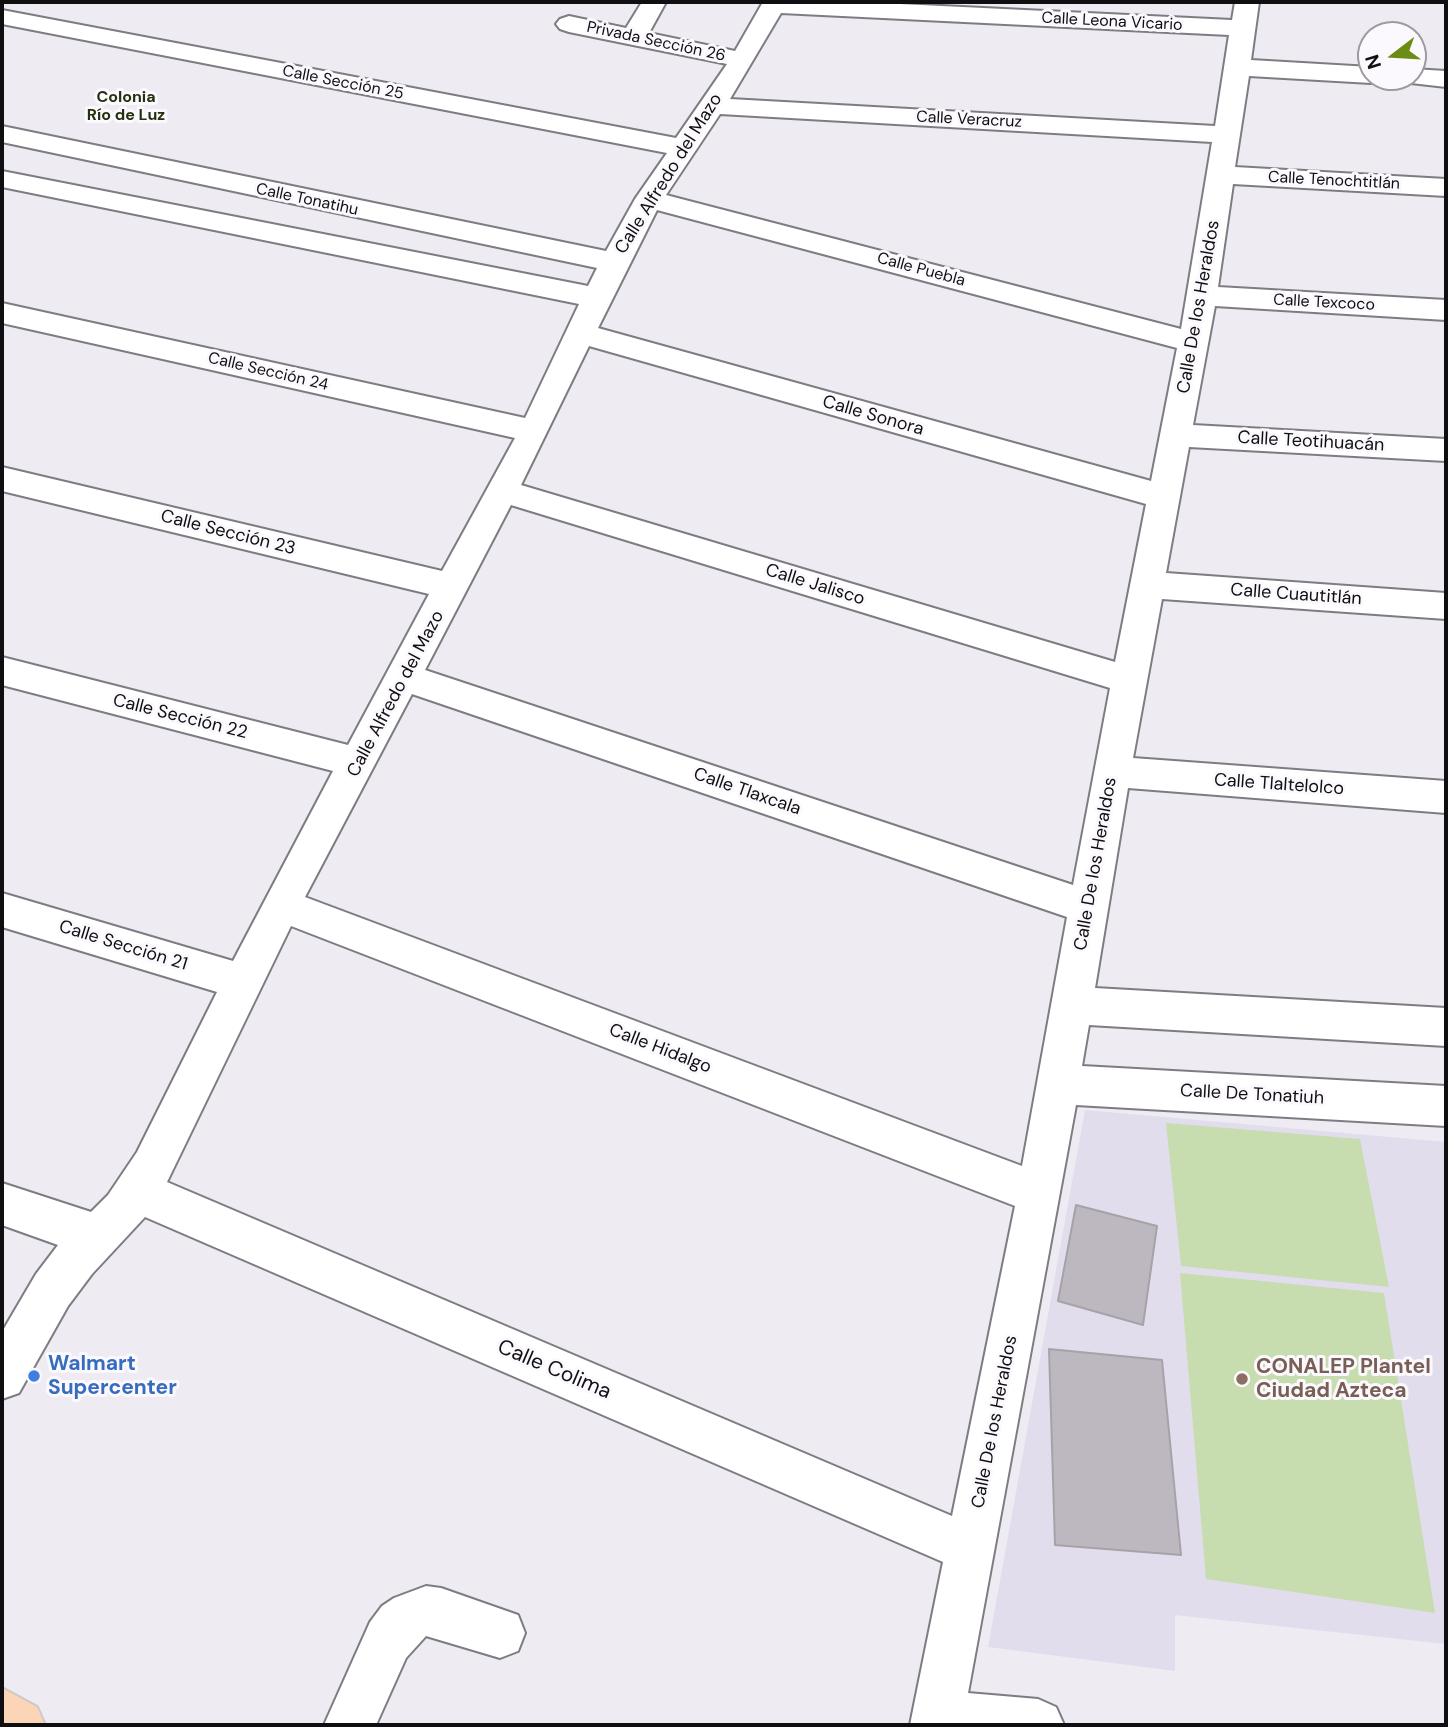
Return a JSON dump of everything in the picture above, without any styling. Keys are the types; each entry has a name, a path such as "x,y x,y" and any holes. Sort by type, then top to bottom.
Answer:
{"main road":[{"path":"2,1714 19,1725"}],"street":[{"path":"634,37 654,2"},
{"name":"Calle Leona Vicario","path":"774,3 1244,15"},
{"name":"Calle Alfredo del Mazo","path":"2,1376 51,1290 76,1258 99,1237 152,1167 281,905 534,431 614,262 649,199 743,60 774,3"},
{"name":"Calle De los Heraldos","path":"937,1720 1039,1194 1112,772 1202,296 1244,15"},
{"name":"Calle Sección 25","path":"2,17 684,148"},
{"name":"Privada Sección 26","path":"569,24 743,60"},
{"path":"1235,67 1357,74"},
{"path":"1427,78 1446,79"},
{"name":"Calle Veracruz","path":"712,106 1227,135"},
{"name":"Calle Tonatihu","path":"2,134 614,262"},
{"name":"Calle Tenochtitlán","path":"1221,175 1446,187"},
{"path":"2,179 598,298"},
{"name":"Calle Puebla","path":"649,199 1192,342"},
{"name":"Calle Texcoco","path":"1202,296 1446,310"},
{"name":"Calle Sección 24","path":"2,313 534,431"},
{"name":"Calle Sonora","path":"582,334 1165,497"},
{"name":"Calle Teotihuacán","path":"1176,435 1446,450"},
{"name":"Calle Sección 23","path":"2,479 453,587"},
{"name":"Calle Jalisco","path":"502,491 1129,680"},
{"name":"Calle Cuautitlán","path":"1147,585 1446,606"},
{"name":"Calle Sección 22","path":"2,671 359,763"},
{"name":"Calle Tlaxcala","path":"404,677 1090,908"},
{"name":"Calle Tlaltelolco","path":"1112,772 1446,797"},
{"name":"Calle Hidalgo","path":"281,905 1039,1194"},
{"name":"Calle Sección 21","path":"2,910 243,982"},
{"path":"1072,1005 1446,1027"},
{"name":"Calle De Tonatiuh","path":"1058,1084 1446,1107"},
{"name":"Calle Colima","path":"136,1191 971,1549"},
{"path":"2,1204 99,1237"},
{"path":"350,1725 388,1640 400,1624 412,1616 426,1611 441,1613 500,1633"},
{"path":"937,1720 1038,1725"}],"shaded area":[{"name":"CONALEP Plantel Ciudad Azteca","path":"1085,1110 1446,1142 1446,1644 1175,1615 1175,1671 988,1647"}],"green space":[{"path":"1166,1123 1360,1139 1389,1287 1181,1266"},
{"path":"1180,1273 1384,1293 1435,1613 1206,1579"}],"building":[{"path":"1076,1205 1157,1226 1143,1325 1058,1301"},
{"path":"1049,1349 1162,1360 1181,1555 1055,1545"}],"place":[{"name":"Walmart Supercenter","path":"34,1376"},
{"name":"CONALEP Plantel Ciudad Azteca","path":"1242,1379"}],"district":[{"name":"Colonia Río de Luz","path":"126,107"}]}
